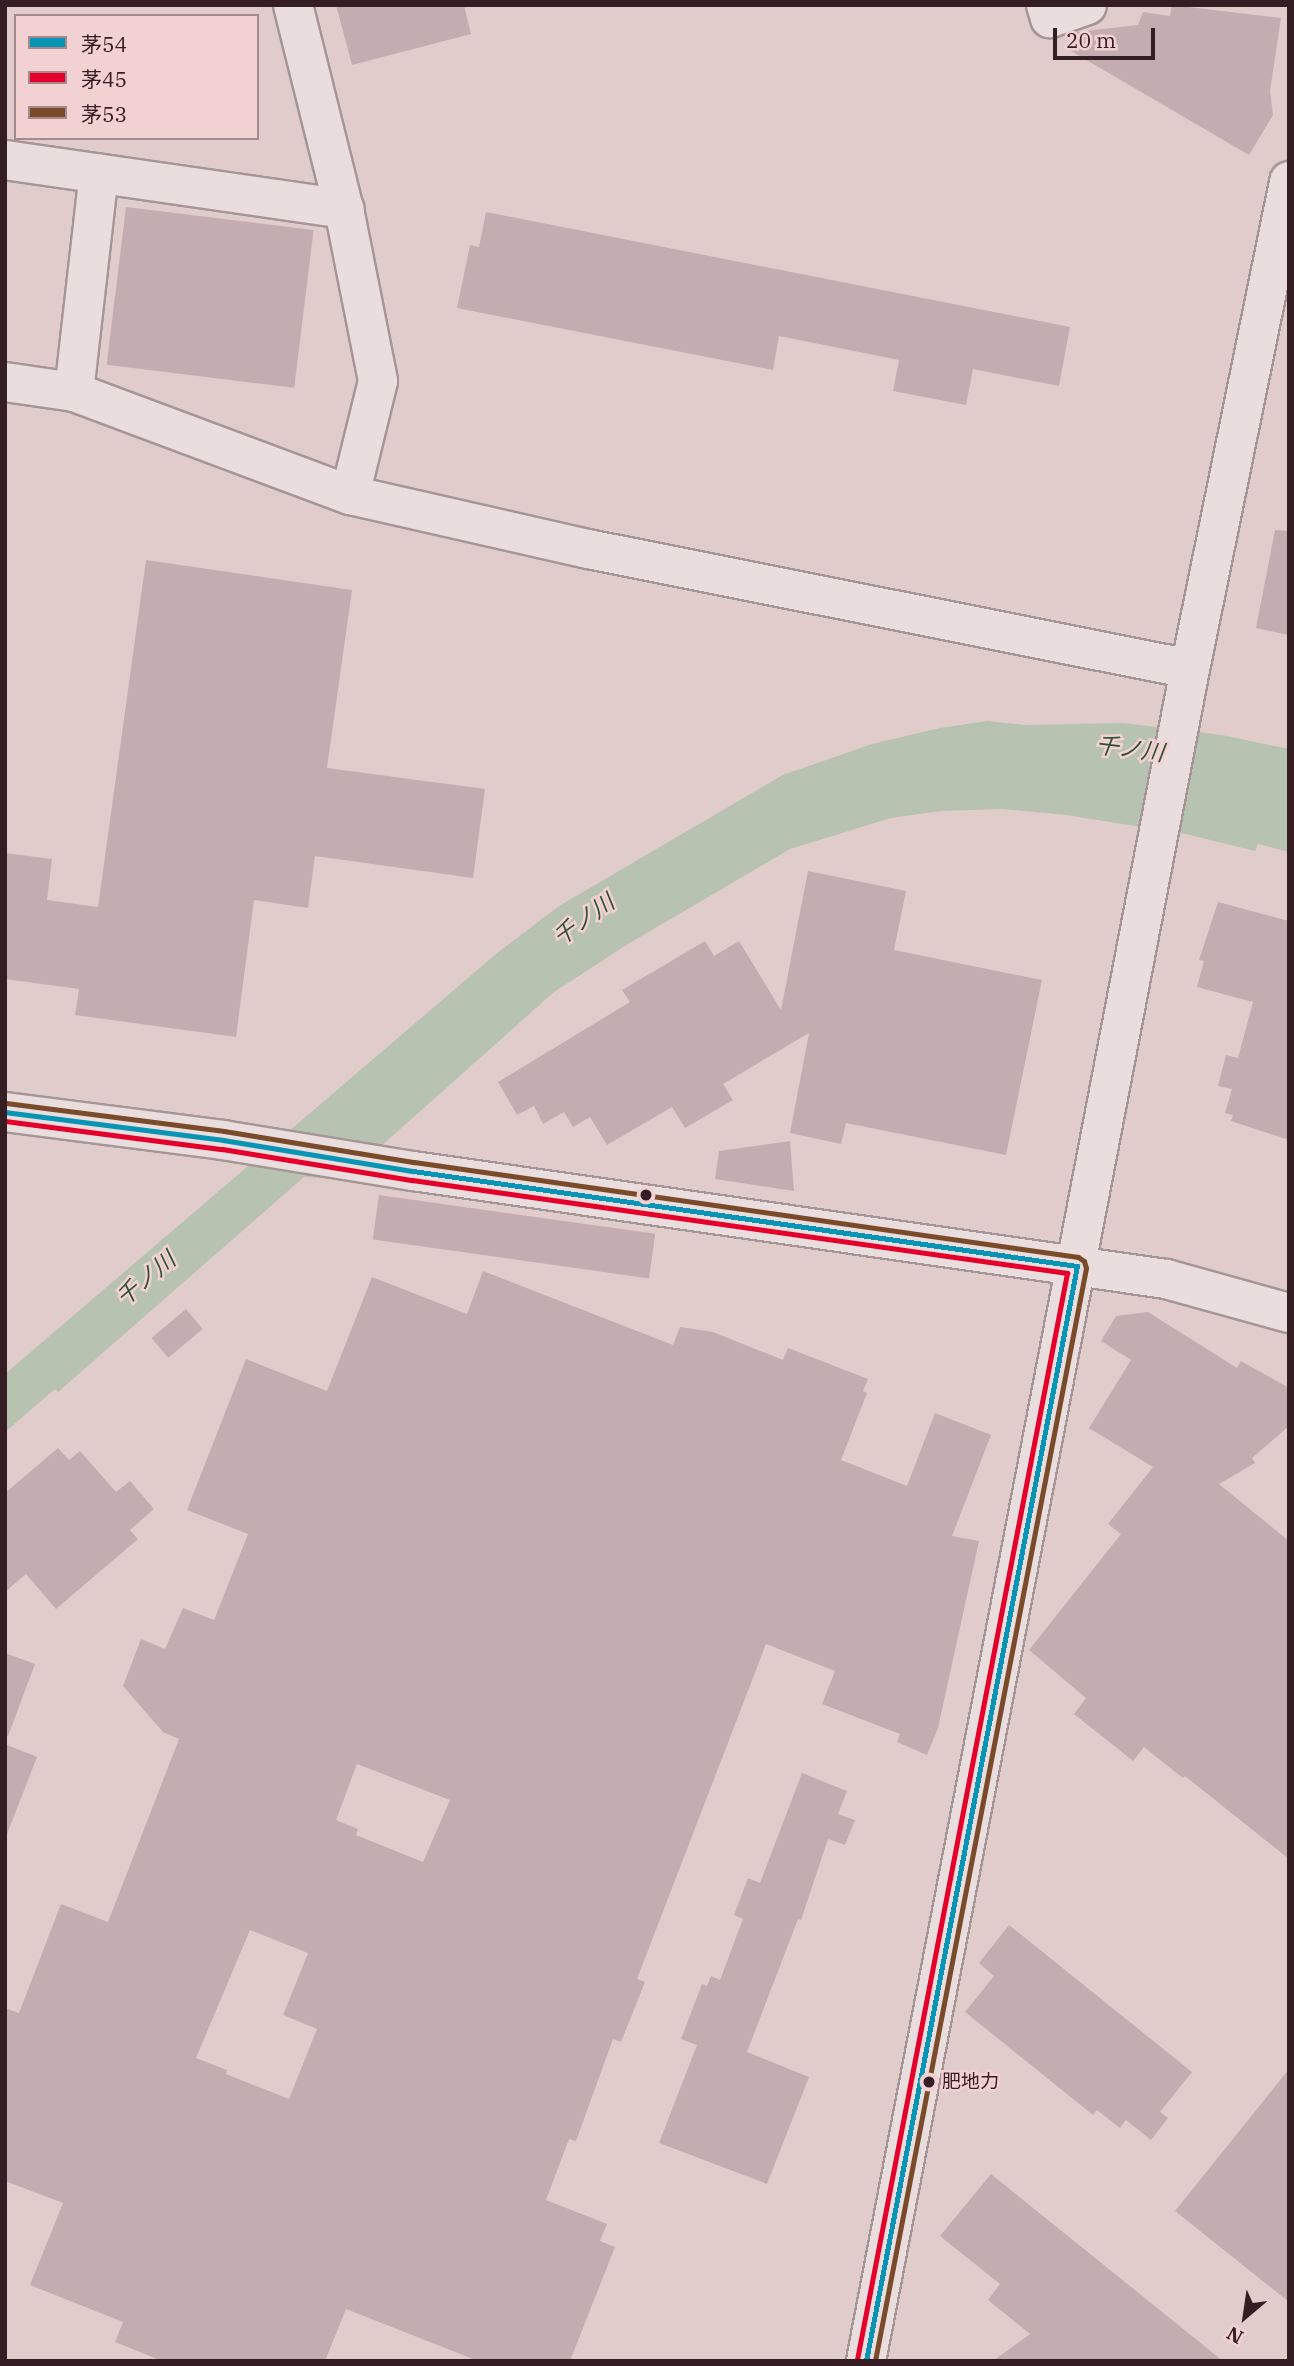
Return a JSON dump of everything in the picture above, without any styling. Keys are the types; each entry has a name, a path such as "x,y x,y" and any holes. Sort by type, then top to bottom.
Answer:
{"street":[{"path":"293,5 344,209 377,381 350,495"},
{"path":"5,160 344,209"},
{"path":"74,393 99,173"},
{"path":"866,2361 1190,669 1289,181"},
{"path":"5,382 74,393 350,495 587,549 1190,669"},
{"path":"5,1112 223,1140 413,1171 1166,1279 1289,1313"}],"water":[{"name":"千ノ川","path":"987,721 1025,725 1123,723 1222,735 1289,749 1289,852 1258,844 1255,851 1186,834 1066,815 1003,809 940,811 891,818 790,849 628,944 554,992 344,1179 304,1177 58,1392 55,1389 5,1432 5,1374 496,954 559,906 783,775 872,744 940,728"}],"building":[{"path":"336,5 464,5 471,34 352,65"},
{"path":"1172,5 1281,18 1270,91 1273,115 1249,155 1071,51 1077,32 1138,25 1143,12 1170,16"},
{"path":"126,207 314,230 294,388 107,365"},
{"path":"486,212 1070,327 1059,386 973,369 966,405 893,391 899,360 779,336 773,370 457,308 470,245 479,247"},
{"path":"1275,530 1289,531 1289,635 1256,628"},
{"path":"146,560 352,590 327,768 485,789 473,878 315,856 308,908 254,900 236,1037 75,1015 79,989 5,979 5,853 52,859 47,900 98,907"},
{"path":"808,871 906,891 894,950 1042,980 1006,1155 846,1123 841,1144 790,1133 809,1033 723,1084 733,1100 685,1128 672,1107 607,1145 590,1117 573,1127 564,1112 543,1124 534,1106 517,1115 498,1082 630,1002 622,990 705,941 714,956 739,941 781,1010"},
{"path":"1218,902 1289,921 1289,1140 1231,1121 1233,1115 1225,1113 1232,1089 1218,1086 1226,1055 1238,1058 1253,1002 1197,987 1204,961 1199,960"},
{"path":"790,1141 794,1191 715,1179 719,1151"},
{"path":"379,1195 655,1234 649,1278 373,1240"},
{"path":"483,1271 673,1345 680,1327 713,1332 783,1360 788,1348 868,1379 863,1391 867,1393 841,1460 907,1486 935,1413 991,1435 952,1536 979,1541 938,1728 927,1755 897,1742 900,1734 822,1704 835,1671 766,1644 637,1979 645,1982 621,2042 613,2039 576,2141 569,2139 546,2200 607,2224 600,2241 615,2247 570,2361 478,2361 346,2309 325,2361 162,2361 115,2342 123,2322 30,2285 63,2203 5,2181 5,2008 19,2013 61,1904 108,1922 179,1739 163,1732 123,1686 141,1639 165,1649 183,1608 214,1620 248,1534 187,1510 246,1359 327,1391 372,1277 467,1314","holes":["357,1764 450,1800 423,1862 356,1835 358,1829 336,1820","250,1930 308,1953 283,2015 317,2029 289,2099 226,2074 227,2070 196,2058"]},
{"path":"186,1309 203,1329 168,1358 152,1338"},
{"path":"1148,1312 1237,1368 1241,1361 1289,1388 1289,1426 1252,1458 1255,1463 1219,1484 1289,1541 1289,1859 1185,1776 1183,1778 1144,1747 1133,1761 1074,1714 1086,1698 1029,1650 1121,1534 1108,1524 1153,1467 1089,1428 1131,1360 1101,1341 1116,1316"},
{"path":"58,1448 69,1460 80,1451 116,1492 130,1481 154,1509 130,1530 138,1539 56,1609 26,1574 5,1592 5,1493"},
{"path":"5,1653 35,1664 8,1736 5,1735"},
{"path":"5,1744 37,1757 7,1834 5,1834"},
{"path":"802,1773 847,1791 838,1814 855,1820 845,1845 828,1839 801,1920 798,1919 747,2052 809,2077 767,2184 659,2143 697,2045 681,2039 702,1984 707,1986 711,1976 720,1980 743,1919 734,1915 748,1878 760,1883"},
{"path":"1009,1925 1192,2072 1160,2112 1168,2118 1151,2140 1126,2120 1120,2128 1097,2110 1093,2115 965,2012 994,1976 979,1963"},
{"path":"1289,2069 1289,2302 1175,2211"},
{"path":"991,2174 1223,2361 993,2361 1030,2334 988,2300 1000,2284 940,2236"}],"transit line":[{"name":"茅53","path":"6,1103 224,1131 414,1162 1078,1257 1084,1261 1086,1268 875,2361"},
{"name":"茅54","path":"5,1112 223,1140 413,1171 1077,1266 866,2361"},
{"name":"茅45","path":"5,1121 222,1149 412,1180 1067,1273 857,2359"}],"place":[{"name":"肥地力","path":"929,2082"}]}
